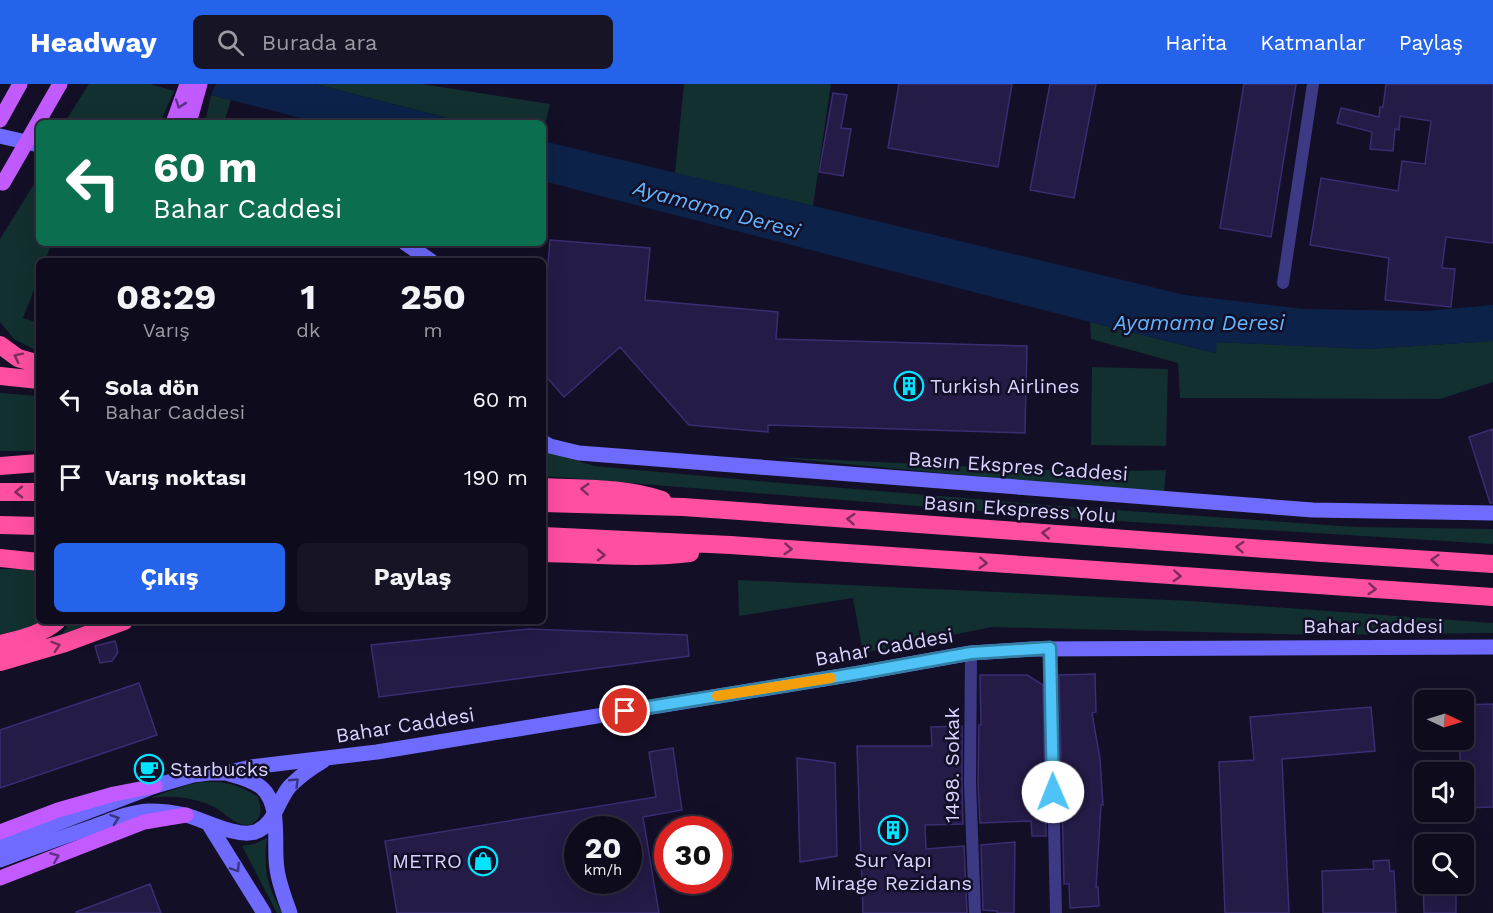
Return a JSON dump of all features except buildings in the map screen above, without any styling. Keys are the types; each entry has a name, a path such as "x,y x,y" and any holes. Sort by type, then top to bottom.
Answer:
{"highway":[{"path":"0,345 18,358 36,363"},
{"path":"0,376 36,380"},
{"path":"5,466 36,463"},
{"path":"5,466 36,469"},
{"path":"546,487 646,494 683,507"},
{"path":"0,492 36,492"},
{"name":"Basın Ekspress Yolu","path":"546,502 683,507 1322,554 1493,564"},
{"path":"0,525 36,526"},
{"path":"546,536 730,545 1493,597"},
{"path":"546,554 687,554 730,545"},
{"path":"0,548 36,550"},
{"path":"0,558 36,562"},
{"path":"0,644 39,633 53,624"},
{"path":"0,662 65,643 116,624"}],"main road":[{"path":"0,120 20,84"},
{"path":"39,120 60,84"},
{"path":"174,120 187,84"},
{"path":"190,120 200,84"},
{"path":"1,187 36,126"},
{"path":"0,136 36,144"},
{"path":"409,246 427,258"},
{"name":"Basın Ekspres Caddesi","path":"546,444 579,453 1313,510 1493,513"},
{"name":"Bahar Caddesi","path":"0,845 155,786 193,776 378,752 971,653 1050,648 1493,647"},
{"path":"0,860 40,844 145,811 186,815 223,829 246,834 254,832 269,823 289,787 305,772 325,759"},
{"path":"226,773 248,779 262,787 269,796 274,813 277,868 290,913"},
{"path":"0,832 58,810 114,794 155,786"},
{"path":"0,878 144,822 186,815"},
{"path":"208,823 264,913"}],"street":[{"path":"1283,283 1313,84"},
{"path":"1050,648 1056,913"},
{"name":"1498. Sokak","path":"971,653 970,783 975,913"}],"green space":[{"path":"89,84 150,84 174,91 161,120 66,120"},
{"path":"315,84 422,84 550,104 546,121 455,120"},
{"path":"684,84 831,84 813,206 675,173"},
{"path":"211,95 231,100 225,120 206,120"},
{"path":"36,181 36,246 51,246 46,258 36,258 36,285 23,318 36,322 36,350 14,339 0,322 0,239"},
{"path":"1090,322 1216,353 1216,342 1367,349 1493,341 1493,382 1440,399 1180,398 1178,363 1091,339"},
{"path":"1092,367 1168,369 1166,446 1091,445"},
{"path":"0,393 36,396 36,451 0,451"},
{"path":"546,451 594,466 1059,506 1356,527 1493,529 1493,544 1068,518 546,476"},
{"path":"773,457 1088,472 1166,470 1164,494"},
{"path":"0,569 36,571 36,624 21,630 0,634"},
{"path":"738,580 1191,601 1493,623 1493,633 1322,635 992,627 863,653 853,598 739,616"},
{"path":"69,624 88,624 61,635"},
{"path":"201,782 231,784 258,797 259,817 252,824 246,825 236,822 216,808 200,801 179,797 152,798"},
{"path":"267,838 267,877 282,913 277,913 242,846"}],"water":[{"path":"216,84 315,84 455,120 308,120 211,95"},
{"name":"Ayamama Deresi","path":"546,142 1185,295 1304,309 1426,311 1493,305 1493,341 1367,349 1217,342 1216,353 546,182"}],"slow traffic":[{"path":"717,696 831,678"}],"place":[{"name":"Turkish Airlines","path":"909,386"},
{"name":"Starbucks","path":"149,769"},
{"name":"Sur Yapı Mirage Rezidans","path":"893,830"},
{"name":"METRO","path":"483,861"}],"route":[{"path":"625,711 971,653 1050,648 1053,792"}]}
